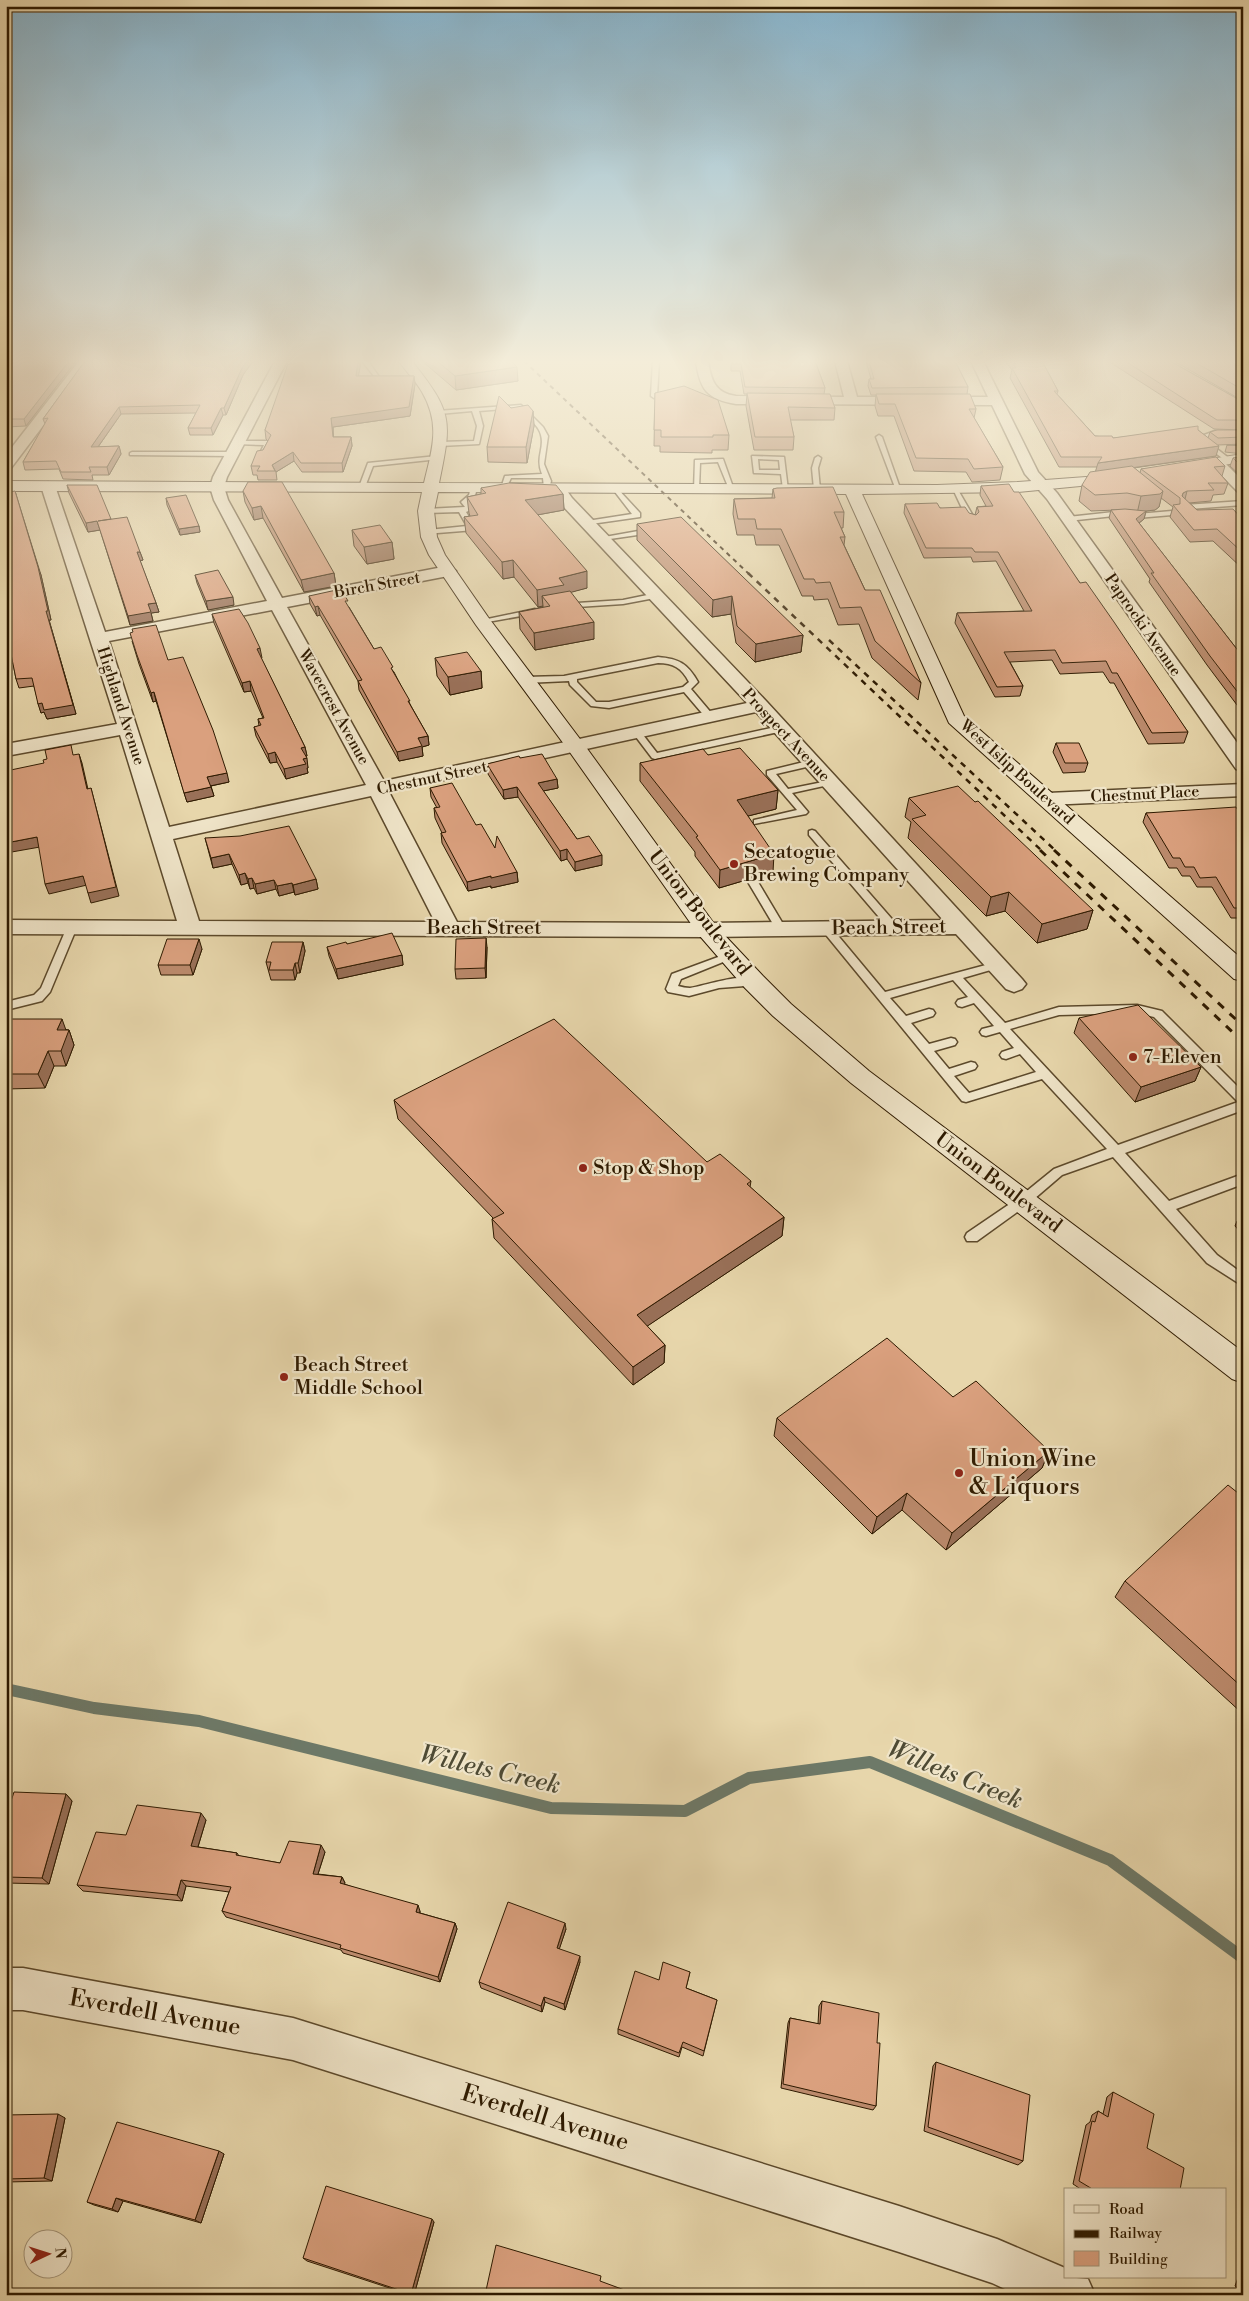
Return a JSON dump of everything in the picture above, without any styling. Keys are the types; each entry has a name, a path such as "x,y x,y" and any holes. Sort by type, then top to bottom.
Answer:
{"main road":[{"name":"Union Boulevard","path":"435,468 426,511 428,532 434,548 482,621 576,747 707,930 729,956 782,1010 860,1077 1243,1370"},
{"path":"6,486 504,488 550,484 615,488 955,490 1131,477"},
{"name":"West Islip Boulevard","path":"852,490 956,718 1243,973"}],"street":[{"path":"218,487 226,468"},
{"name":"Paprocki Avenue","path":"1029,468 1068,519 1243,765"},
{"path":"1232,468 1243,489"},
{"name":"Prospect Avenue","path":"550,484 760,706 1014,984"},
{"name":"Highland Avenue","path":"48,486 100,638 190,927"},
{"name":"Wavecrest Avenue","path":"218,487 222,500 378,789 449,928"},
{"name":"Birch Street","path":"100,638 448,571"},
{"name":"Chestnut Street","path":"162,835 760,706"},
{"path":"6,750 127,728"},
{"name":"Chestnut Place","path":"1048,799 1243,790"},
{"name":"Beach Street","path":"6,927 707,930 962,927"},
{"name":"Everdell Avenue","path":"6,1989 23,1989 293,2039 899,2229 997,2262 1072,2295"}],"lane":[{"path":"362,487 368,468"},
{"path":"543,468 550,484"},
{"path":"696,489 697,468"},
{"path":"724,468 732,489"},
{"path":"815,468 817,490"},
{"path":"891,468 899,490"},
{"path":"784,472 786,489"},
{"path":"426,511 469,509 465,502 472,496 474,487"},
{"path":"588,523 637,515 615,488"},
{"path":"955,490 972,521"},
{"path":"1192,518 1184,507 1243,503"},
{"path":"1123,513 1137,516 1172,513 1166,508 1155,509"},
{"path":"450,510 452,529"},
{"path":"428,532 472,528 461,510"},
{"path":"1068,519 1142,510"},
{"path":"603,538 666,528"},
{"path":"549,609 578,604 623,602 656,595"},
{"path":"482,621 540,610"},
{"path":"525,680 573,677 658,660 674,661 689,673 694,682 686,689 609,705 594,704 573,682 573,677"},
{"path":"686,689 710,717"},
{"path":"637,733 655,756 780,729"},
{"path":"757,822 803,812 770,772 812,763"},
{"path":"786,792 830,782"},
{"path":"812,833 894,928"},
{"path":"754,882 781,929"},
{"path":"6,1006 38,998 46,989 72,927"},
{"path":"826,928 966,1098 1044,1074"},
{"path":"729,956 676,977 672,989 689,992 719,984 754,982"},
{"path":"883,996 997,965"},
{"path":"956,976 1167,1207 1212,1259 1243,1281"},
{"path":"962,1003 976,999"},
{"path":"986,1032 1059,1011 1137,1009 1158,1014 1243,1100"},
{"path":"903,1020 928,1013"},
{"path":"926,1049 951,1042"},
{"path":"1006,1054 1022,1049"},
{"path":"946,1074 971,1066"},
{"path":"972,1238 1022,1202 1058,1172 1243,1105"},
{"path":"1167,1207 1243,1179"}],"building":[{"path":"59,468 90,468 91,472 61,472"},
{"path":"259,468 274,468 275,471 257,471"},
{"path":"1115,468 1135,468 1163,491 1160,494 1141,496 1127,493 1095,495 1082,485 1090,472"},
{"path":"1215,468 1228,483 1208,483 1214,490 1187,491 1182,496 1197,510 1233,509 1243,520 1243,553 1217,529 1194,530 1173,505 1180,504 1180,498 1141,469"},
{"path":"248,482 282,482 334,573 301,580 261,506 252,508 243,491"},
{"path":"509,483 556,485 563,494 525,500 587,571 559,578 564,585 537,590 513,560 502,562 464,517 478,515 467,497 486,493 481,488"},
{"path":"1009,484 1014,492 1019,492 1080,583 1086,582 1188,732 1152,733 1117,673 1112,673 1106,661 1062,663 1055,650 1004,652 1023,686 997,687 957,613 1032,611 998,552 975,552 972,548 926,548 905,504 937,503 940,508 965,507 969,513 976,515 979,512 977,507 993,506 981,486"},
{"path":"67,485 97,485 111,519 98,521 127,517 140,552 137,552 156,603 148,604 151,612 128,616 97,521 86,523"},
{"path":"833,487 844,512 834,512 845,537 840,537 865,590 880,590 921,683 875,641 861,607 840,608 830,582 816,583 814,579 804,579 781,529 757,529 755,519 738,519 734,499 775,498 773,489 777,488"},
{"path":"15,491 38,567 48,611 46,611 73,705 44,710 42,703 38,704 32,678 16,679 11,654 6,655 6,493"},
{"path":"186,495 199,526 179,529 166,498"},
{"path":"1111,510 1146,511 1136,519 1243,657 1243,699 1151,573 1154,573"},
{"path":"681,517 803,635 756,644 737,626 732,596 713,600 637,524"},
{"path":"380,525 392,542 364,547 352,530"},
{"path":"218,570 233,597 206,601 195,575"},
{"path":"341,589 348,601 345,601 374,649 381,647 393,667 391,668 428,736 418,738 422,746 397,752 358,681 362,680 318,606 315,607 309,596"},
{"path":"570,591 594,622 534,633 519,612 550,606 542,596"},
{"path":"239,609 260,648 257,649 305,747 301,748 307,758 303,759 306,764 284,769 275,752 268,754 254,727 261,725 258,719 264,718 250,681 242,683 212,614"},
{"path":"156,625 168,660 183,657 213,730 227,773 207,777 211,787 184,793 154,692 151,693 137,655 130,633 133,632 132,629"},
{"path":"467,652 481,671 448,677 435,658"},
{"path":"1056,743 1079,743 1088,763 1065,763"},
{"path":"71,745 73,755 79,754 87,789 91,788 116,887 88,893 83,876 45,884 37,837 6,843 6,771 44,763 43,760 47,759 45,750"},
{"path":"740,748 778,790 737,800 774,854 720,870 696,837 698,836 640,763 703,749 708,755"},
{"path":"542,754 557,779 538,783 577,839 589,836 602,855 575,862 567,849 560,851 517,787 503,790 487,764 519,756 520,758"},
{"path":"452,783 476,825 481,824 495,848 497,836 517,872 467,882 441,833 446,832 434,808 440,807 430,788"},
{"path":"958,786 975,802 978,801 1093,910 1042,924 1009,892 991,897 912,819 926,815 909,798"},
{"path":"1236,807 1243,819 1243,908 1234,908 1216,877 1200,878 1194,867 1185,867 1180,858 1173,858 1146,813"},
{"path":"289,826 316,879 293,885 292,883 277,886 274,880 255,884 252,878 248,879 245,873 239,875 229,854 211,858 205,838 240,836"},
{"path":"392,933 402,955 336,969 327,947"},
{"path":"486,938 485,968 455,969 456,939"},
{"path":"167,939 199,939 190,965 158,965"},
{"path":"272,942 303,942 298,963 295,963 293,970 269,970 271,962 266,962"},
{"name":"7-Eleven","path":"1138,1005 1201,1067 1141,1087 1079,1018"},
{"path":"6,1019 62,1019 57,1030 69,1030 61,1051 48,1051 38,1074 6,1074"},
{"path":"554,1019 707,1162 720,1154 751,1181 747,1184 784,1217 637,1315 665,1345 633,1367 492,1219 504,1213 394,1100"},
{"path":"1243,1219 1243,1227 1237,1221"},
{"path":"887,1338 953,1397 976,1381 1049,1451 952,1533 907,1493 877,1517 777,1418"},
{"path":"1228,1485 1243,1497 1243,1688 1125,1581"},
{"path":"14,1792 66,1794 42,1878 6,1877 6,1817"},
{"path":"137,1805 201,1813 191,1846 237,1853 236,1855 280,1863 289,1841 321,1845 313,1874 342,1877 340,1883 418,1905 416,1912 455,1923 438,1977 340,1948 341,1945 222,1911 231,1887 181,1880 177,1895 77,1885 96,1832 126,1835"},
{"path":"508,1902 565,1923 557,1948 580,1956 564,2004 544,1997 541,2006 479,1982"},
{"path":"663,1962 690,1972 686,1988 717,2000 704,2051 683,2042 679,2053 618,2029 635,1971 659,1980"},
{"path":"822,2001 879,2013 877,2043 880,2043 876,2106 783,2084 790,2018 820,2024"},
{"path":"936,2062 1030,2095 1023,2161 928,2127"},
{"path":"1113,2092 1154,2114 1147,2148 1184,2168 1180,2188 1091,2188 1079,2181 1092,2121 1095,2122 1098,2111 1108,2117"},
{"path":"58,2114 44,2178 6,2179 6,2115"},
{"path":"117,2122 219,2151 195,2220 116,2198 112,2209 87,2202"},
{"path":"326,2186 432,2219 411,2294 303,2258"},
{"path":"496,2245 601,2276 600,2281 638,2295 485,2295"}],"waterway":[{"name":"Willets Creek","path":"6,1689 94,1708 199,1721 551,1808 685,1811 749,1778 870,1762 1110,1860 1243,1958"}],"railway":[{"path":"637,468 749,574"},
{"path":"748,573 1042,851"},
{"path":"829,640 1056,851"},
{"path":"1040,850 1243,1042"},
{"path":"1054,850 1243,1026"}],"place":[{"name":"Secatogue Brewing Company","path":"734,864"},
{"name":"7-Eleven","path":"1133,1057"},
{"name":"Stop & Shop","path":"583,1168"},
{"name":"Beach Street Middle School","path":"284,1377"},
{"name":"Union Wine & Liquors","path":"959,1473"}]}
